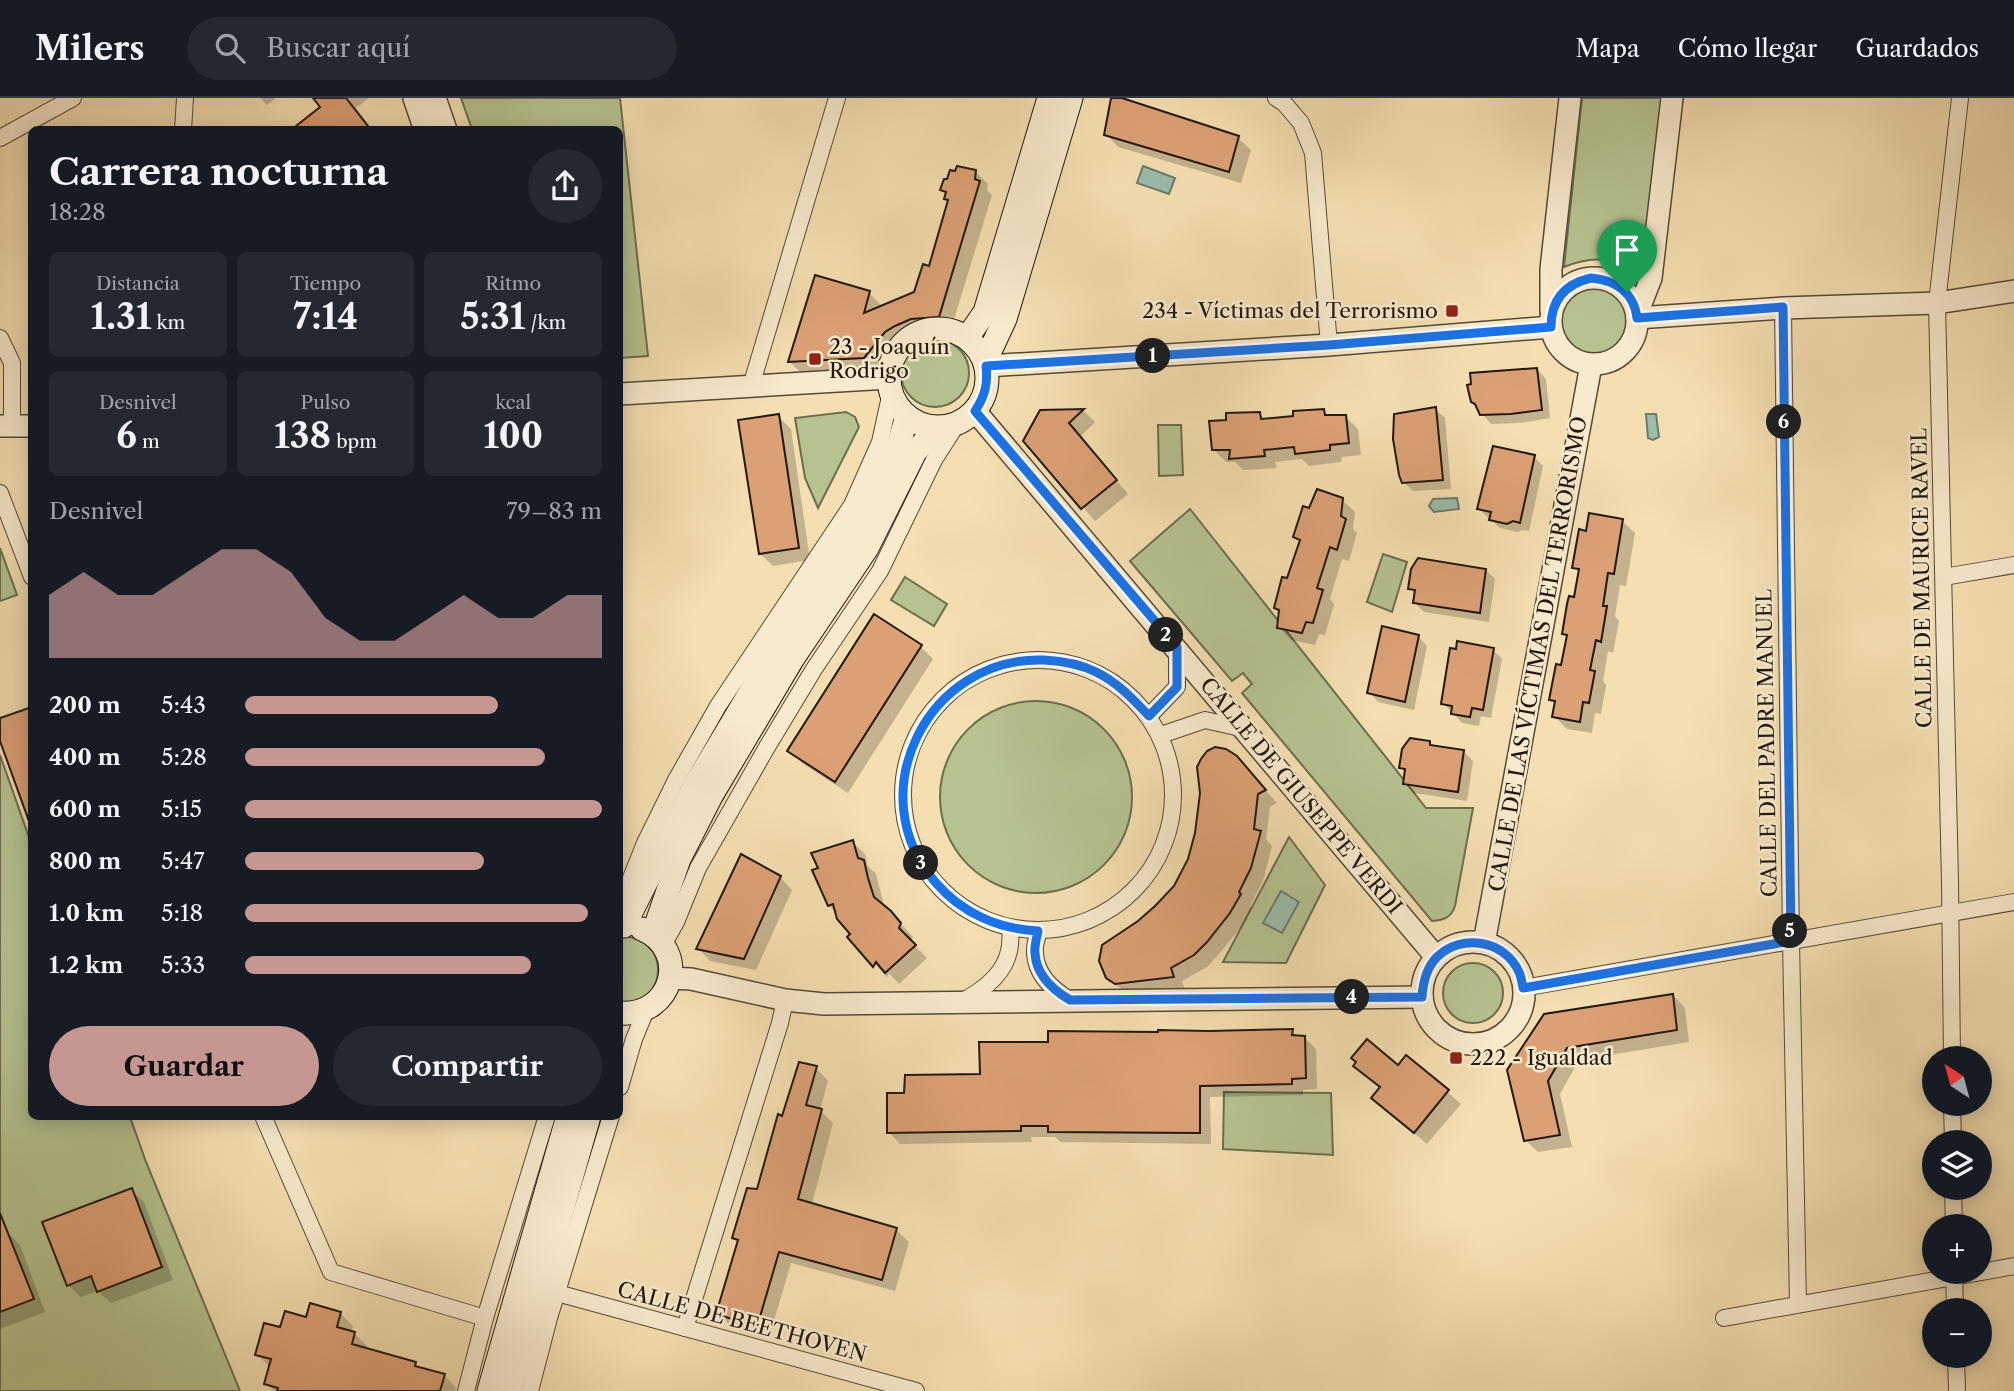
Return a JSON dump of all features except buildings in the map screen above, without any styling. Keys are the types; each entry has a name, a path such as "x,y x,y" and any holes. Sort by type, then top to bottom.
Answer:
{"main road":[{"path":"967,338 985,312 1049,98"},
{"path":"986,364 1005,319 1071,98"},
{"path":"658,940 680,859 711,796 793,658 867,548 915,453 982,401 988,378 986,364 976,346 955,332 942,329 916,334 905,342 891,365 890,385 897,405 907,416 921,424 956,421"},
{"path":"623,920 694,787 777,648 850,539 898,447 907,416"},
{"path":"623,924 634,926 658,940 668,955 670,978 662,997 646,1010 623,1014"},
{"path":"489,1391 567,1120"},
{"path":"510,1391 588,1120"}],"street":[{"path":"0,138 73,98"},
{"path":"183,126 185,98"},
{"path":"414,98 424,126"},
{"path":"435,98 445,126"},
{"path":"751,386 837,98"},
{"path":"1276,98 1284,103 1301,123 1313,153 1329,345"},
{"path":"1551,321 1558,297 1567,287 1591,278 1604,279 1617,284 1627,292 1634,303 1636,332 1630,346 1620,356 1607,363 1591,365 1569,357 1560,349 1554,338 1551,321 1551,269 1570,98"},
{"path":"1637,316 1651,278 1672,98"},
{"name":"CALLE DE MAURICE RAVEL","path":"1952,1046 1937,303 1960,98"},
{"path":"1637,316 1783,307 1937,303 2014,291"},
{"name":"CALLE DEL PADRE MANUEL","path":"1783,307 1798,1304"},
{"path":"986,364 1329,345 1551,321"},
{"path":"0,338 12,363 14,426"},
{"name":"CALLE DE LAS VÍCTIMAS DEL TERRORISMO","path":"1484,943 1591,365"},
{"path":"623,394 751,386 890,385 880,442 852,505 725,695 676,780 645,843 623,898"},
{"name":"CALLE DE GIUSEPPE VERDI","path":"956,421 1177,647 1436,957"},
{"path":"0,493 28,566"},
{"path":"1944,577 2014,565"},
{"path":"1149,716 1177,687 1177,647"},
{"path":"1027,660 1062,661 1095,671 1125,690 1149,716 1161,736 1173,779 1171,824 1153,867 1123,901 1083,923 1038,931 1011,928 978,917 948,897 925,871 909,839 902,805 905,770 916,737 935,707 961,683 992,667 1027,660"},
{"path":"1161,736 1205,720 1245,729"},
{"path":"1523,988 2014,902"},
{"path":"960,1002 979,992 999,974 1009,952 1011,928"},
{"path":"1038,931 1035,953 1042,977 1057,993 1070,1000"},
{"path":"1467,942 1484,943 1499,949 1511,959 1520,972 1522,1004 1517,1019 1493,1040 1477,1044 1461,1043 1446,1037 1434,1026 1425,1012 1423,982 1436,957 1451,947 1467,942"},
{"path":"670,978 691,979 785,1000 824,1004 1422,997"},
{"path":"685,1328 785,1000"},
{"path":"623,1077 646,1010"},
{"path":"265,1120 331,1272 485,1318"},
{"path":"466,1391 485,1318 546,1120"},
{"path":"530,1391 610,1120"},
{"path":"1992,1269 2014,1266"},
{"path":"1724,1318 1922,1281"},
{"name":"CALLE DE BEETHOVEN","path":"557,1293 916,1391"},
{"path":"1956,1368 1957,1391"}],"green space":[{"path":"461,98 620,98 648,356 623,358 623,126 471,126"},
{"path":"1582,98 1662,98 1645,239 1636,238 1636,261 1642,263 1641,276 1622,265 1604,260 1585,260 1564,267"},
{"path":"1595,286 1620,296 1630,321 1620,346 1595,356 1570,346 1560,321 1570,296"},
{"path":"928,339 942,339 954,344 964,354 969,373 964,392 954,402 942,407 928,407 916,402 906,392 901,380 901,366 906,354 916,344"},
{"path":"846,412 855,417 859,427 818,508 805,478 795,418"},
{"path":"1158,425 1181,425 1183,475 1159,476"},
{"path":"1190,509 1426,808 1473,808 1455,906 1447,918 1432,921 1242,693 1252,684 1243,673 1232,681 1130,561"},
{"path":"0,548 17,595 0,601"},
{"path":"1383,554 1407,562 1392,612 1367,602"},
{"path":"905,577 947,604 934,626 891,600"},
{"path":"1036,701 1073,709 1104,729 1124,760 1132,797 1124,834 1104,865 1073,885 1036,893 999,885 968,865 948,834 940,797 948,760 968,729 999,709"},
{"path":"0,755 28,834 28,1120 131,1120 240,1391 0,1391"},
{"path":"1289,837 1325,885 1286,963 1223,962"},
{"path":"630,937 645,943 657,961 657,978 654,985 644,998 636,1001 623,1002 623,938"},
{"path":"1467,963 1479,963 1498,976 1503,993 1501,1005 1490,1018 1479,1023 1467,1023 1448,1010 1443,999 1443,987 1456,968"},
{"path":"1224,1092 1331,1093 1333,1155 1223,1149"}],"shaded area":[{"path":"1143,166 1175,178 1169,194 1137,183"},
{"path":"1646,414 1656,414 1659,437 1653,440 1648,438"},
{"path":"1457,498 1459,509 1434,512 1429,506 1433,499"},
{"path":"1281,891 1299,902 1282,933 1263,923"}],"place":[{"name":"234 - Víctimas del Terrorismo","path":"1452,311"},
{"name":"23 - Joaquín Rodrigo","path":"815,359"},
{"name":"222 - Igualdad","path":"1456,1058"}],"route":[{"path":"1604,279 1627,292 1634,303 1637,318 1783,307 1791,941 1523,988 1520,972 1511,959 1499,949 1484,943 1467,942 1451,947 1436,957 1423,982 1422,997 1070,1000 1057,993 1042,977 1035,953 1038,931 1011,928 978,917 948,897 925,871 909,839 902,805 905,770 916,737 935,707 961,683 992,667 1027,660 1062,661 1095,671 1125,690 1149,716 1177,687 1177,647 975,411 986,390 986,366 1329,345 1551,327 1553,306 1558,297 1567,287 1579,281 1604,279"}]}
